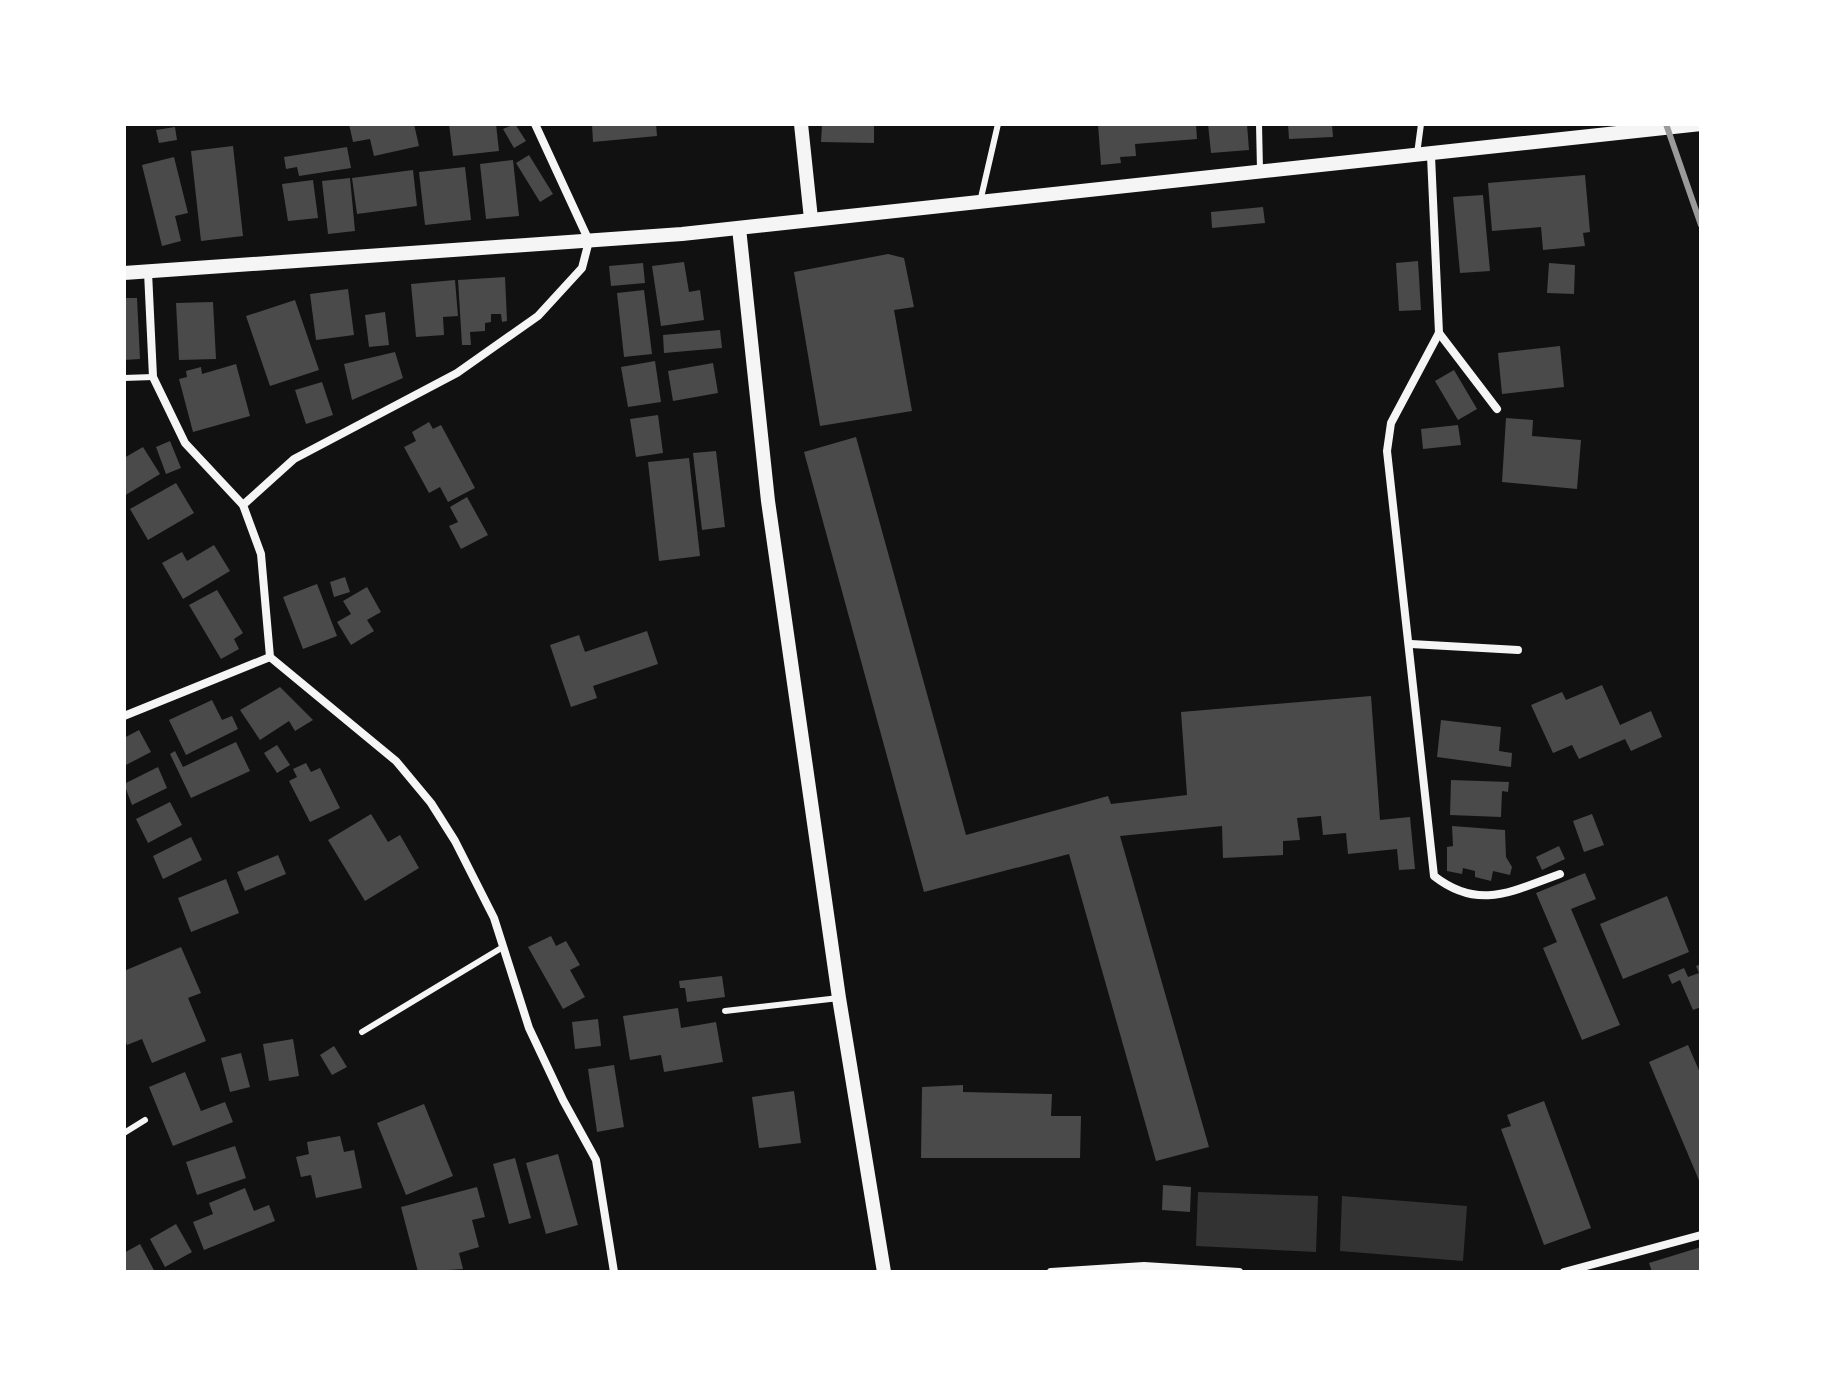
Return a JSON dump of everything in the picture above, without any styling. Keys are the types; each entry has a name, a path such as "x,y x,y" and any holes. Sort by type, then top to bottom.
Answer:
{"street":[{"path":"243,505 294,459 457,373 538,316 582,268 589,241 535,124"},
{"path":"801,124 811,219"},
{"path":"124,273 739,228 1424,157 1701,124"},
{"path":"1424,157 1439,333 1497,409"},
{"path":"739,228 768,501 839,998 884,1272"},
{"path":"148,272 153,377 185,443 243,505 261,554 270,657 396,761 431,803 455,841 494,918 529,1028 596,1160 614,1272"},
{"path":"1439,333 1391,423 1387,451 1411,644 1434,876 1454,891 1478,897 1507,893 1560,874"},
{"path":"1411,644 1518,650"},
{"path":"124,716 270,657"},
{"path":"1564,1272 1701,1235"},
{"path":"1051,1272 1144,1269 1239,1272"}],"lane":[{"path":"980,202 998,124"},
{"path":"1259,124 1260,174"},
{"path":"1421,124 1424,157"},
{"path":"124,378 153,377"},
{"path":"362,1032 503,947"},
{"path":"725,1011 839,998"},
{"path":"124,1133 145,1120"}],"shaded area":[{"path":"1198,1192 1318,1196 1316,1252 1196,1246"},
{"path":"1342,1196 1467,1206 1463,1261 1340,1251"}],"building":[{"path":"349,124 414,124 419,146 374,156 370,139 353,142"},
{"path":"449,124 496,124 499,151 453,156"},
{"path":"515,124 526,141 514,148 503,129"},
{"path":"592,124 656,124 657,136 593,142"},
{"path":"822,124 874,124 874,143 821,142"},
{"path":"1098,124 1196,124 1197,139 1135,144 1136,156 1120,157 1121,163 1101,165"},
{"path":"1208,124 1247,124 1249,150 1211,153"},
{"path":"1288,124 1332,124 1333,137 1289,139"},
{"path":"175,127 177,140 159,143 156,130"},
{"path":"233,146 243,236 201,241 191,151"},
{"path":"347,147 351,168 299,176 297,167 286,169 284,157"},
{"path":"529,155 553,194 540,202 516,163"},
{"path":"174,157 188,213 175,216 181,241 162,246 142,165"},
{"path":"513,160 519,216 486,219 480,164"},
{"path":"465,167 471,220 425,225 419,172"},
{"path":"413,170 417,206 357,214 352,178"},
{"path":"1585,175 1590,232 1583,233 1585,246 1543,250 1541,227 1492,231 1488,183"},
{"path":"350,178 355,231 328,234 322,181"},
{"path":"313,180 318,218 288,221 282,184"},
{"path":"1483,195 1490,271 1460,273 1453,197"},
{"path":"1263,207 1265,223 1212,228 1211,212"},
{"path":"888,254 904,258 914,307 894,310 912,411 820,426 794,272"},
{"path":"1418,261 1421,310 1399,311 1396,263"},
{"path":"684,262 689,292 700,290 704,320 661,326 652,266"},
{"path":"643,263 645,283 611,286 609,266"},
{"path":"1549,263 1575,265 1574,294 1547,293"},
{"path":"505,277 507,321 502,322 501,314 491,314 491,322 485,323 485,331 470,332 471,345 462,345 458,280"},
{"path":"455,280 458,316 443,317 444,335 416,337 411,284"},
{"path":"348,289 354,335 316,340 310,294"},
{"path":"644,290 652,354 624,357 617,293"},
{"path":"124,298 137,298 140,359 124,360"},
{"path":"295,300 319,370 270,386 246,316"},
{"path":"213,302 216,359 179,360 176,303"},
{"path":"385,312 389,345 369,347 365,315"},
{"path":"720,330 722,348 664,353 663,335"},
{"path":"1560,346 1564,387 1502,394 1498,353"},
{"path":"395,352 403,378 352,400 344,364"},
{"path":"655,361 661,402 628,407 621,367"},
{"path":"713,363 718,393 673,401 668,371"},
{"path":"236,364 250,416 193,432 179,379 187,377 186,371 201,367 202,374"},
{"path":"1454,370 1477,409 1458,420 1435,381"},
{"path":"322,382 333,415 306,424 295,390"},
{"path":"658,415 663,453 636,457 630,419"},
{"path":"1506,418 1533,420 1532,436 1581,440 1577,489 1502,482"},
{"path":"429,422 433,429 441,425 475,488 448,502 440,487 429,493 404,447 416,441 412,432"},
{"path":"1458,425 1461,445 1423,449 1421,429"},
{"path":"856,437 966,835 1108,796 1111,804 1187,795 1181,712 1371,696 1380,820 1410,817 1415,869 1399,870 1397,849 1348,854 1346,833 1323,835 1321,816 1297,818 1300,840 1283,841 1283,855 1223,858 1222,826 1120,836 1209,1147 1156,1161 1069,854 924,892 804,452"},
{"path":"170,441 181,468 166,474 156,447"},
{"path":"143,447 160,474 124,496 124,458"},
{"path":"716,451 725,527 702,530 693,453"},
{"path":"689,458 700,556 659,561 648,462"},
{"path":"176,483 194,513 148,540 130,509"},
{"path":"467,497 488,535 461,549 449,526 458,522 450,507"},
{"path":"214,545 230,571 183,599 162,563 182,552 187,561"},
{"path":"345,577 350,592 334,597 330,582"},
{"path":"317,584 337,636 303,649 283,597"},
{"path":"367,587 381,612 367,620 374,631 351,645 337,622 351,614 343,601"},
{"path":"217,590 243,633 234,639 239,649 221,659 189,605"},
{"path":"647,631 658,664 593,686 597,698 571,707 550,645 579,635 585,652"},
{"path":"1602,685 1620,725 1651,711 1662,737 1631,751 1625,739 1579,759 1572,745 1553,753 1531,705 1562,692 1566,700"},
{"path":"280,687 313,720 295,731 289,721 260,740 240,710"},
{"path":"212,700 222,720 232,716 238,729 186,755 169,720"},
{"path":"1441,720 1501,727 1499,751 1512,753 1511,767 1437,757"},
{"path":"139,730 151,752 124,766 124,738"},
{"path":"236,742 250,771 191,798 170,754 175,751 183,767"},
{"path":"277,745 290,765 277,773 264,753"},
{"path":"306,763 311,772 320,768 340,808 310,822 289,781 297,777 293,769"},
{"path":"158,767 167,788 132,805 124,784"},
{"path":"1451,780 1509,782 1508,792 1502,791 1501,817 1450,815"},
{"path":"170,802 182,825 148,843 136,819"},
{"path":"371,814 388,842 400,835 419,868 365,901 328,840"},
{"path":"1592,814 1604,845 1584,852 1573,821"},
{"path":"1452,826 1505,830 1506,857 1512,867 1510,875 1493,871 1491,881 1475,877 1475,871 1463,868 1462,874 1447,871 1447,847 1453,846"},
{"path":"191,837 202,860 163,879 153,856"},
{"path":"1559,846 1565,859 1542,870 1536,857"},
{"path":"278,855 286,874 245,891 237,872"},
{"path":"1585,873 1596,899 1571,909 1620,1025 1582,1040 1543,948 1557,942 1536,893"},
{"path":"226,879 239,913 191,932 178,898"},
{"path":"1667,896 1689,952 1623,979 1600,924"},
{"path":"551,936 556,946 566,941 580,965 570,970 585,997 563,1009 528,947"},
{"path":"181,947 201,993 188,998 206,1041 152,1063 142,1039 127,1045 124,1037 124,971"},
{"path":"1701,964 1701,1007 1693,1010 1680,980 1672,984 1668,975 1684,968 1688,977 1699,973 1696,966"},
{"path":"722,976 725,997 687,1002 685,988 680,988 679,981"},
{"path":"678,1008 681,1028 716,1022 723,1062 664,1072 661,1055 630,1060 623,1016"},
{"path":"598,1019 601,1046 575,1049 572,1022"},
{"path":"293,1039 299,1076 269,1081 263,1044"},
{"path":"1688,1045 1701,1075 1701,1185 1649,1062"},
{"path":"334,1046 347,1067 332,1075 320,1055"},
{"path":"241,1053 250,1087 230,1092 221,1058"},
{"path":"614,1065 624,1127 597,1132 588,1069"},
{"path":"185,1072 201,1111 225,1102 233,1122 173,1146 149,1087"},
{"path":"963,1085 963,1092 1052,1094 1051,1116 1081,1116 1080,1158 921,1158 922,1087"},
{"path":"794,1091 801,1143 759,1148 752,1097"},
{"path":"1544,1101 1591,1228 1544,1245 1501,1129 1511,1126 1507,1115"},
{"path":"424,1104 453,1176 406,1195 377,1123"},
{"path":"340,1136 344,1152 354,1150 362,1188 316,1198 311,1175 301,1177 296,1157 309,1154 307,1142"},
{"path":"235,1146 246,1178 197,1195 186,1162"},
{"path":"558,1154 578,1225 546,1234 526,1163"},
{"path":"515,1158 531,1218 509,1224 493,1164"},
{"path":"1163,1185 1191,1187 1190,1212 1162,1210"},
{"path":"477,1187 485,1217 472,1220 479,1247 459,1253 463,1269 418,1272 401,1207"},
{"path":"245,1188 254,1211 269,1205 275,1221 204,1250 193,1222 213,1214 209,1203"},
{"path":"176,1224 192,1252 165,1267 150,1239"},
{"path":"140,1244 155,1272 124,1272 124,1253"},
{"path":"1701,1247 1701,1272 1652,1272 1649,1263"}],"railway":[{"path":"1666,124 1701,225"}]}
